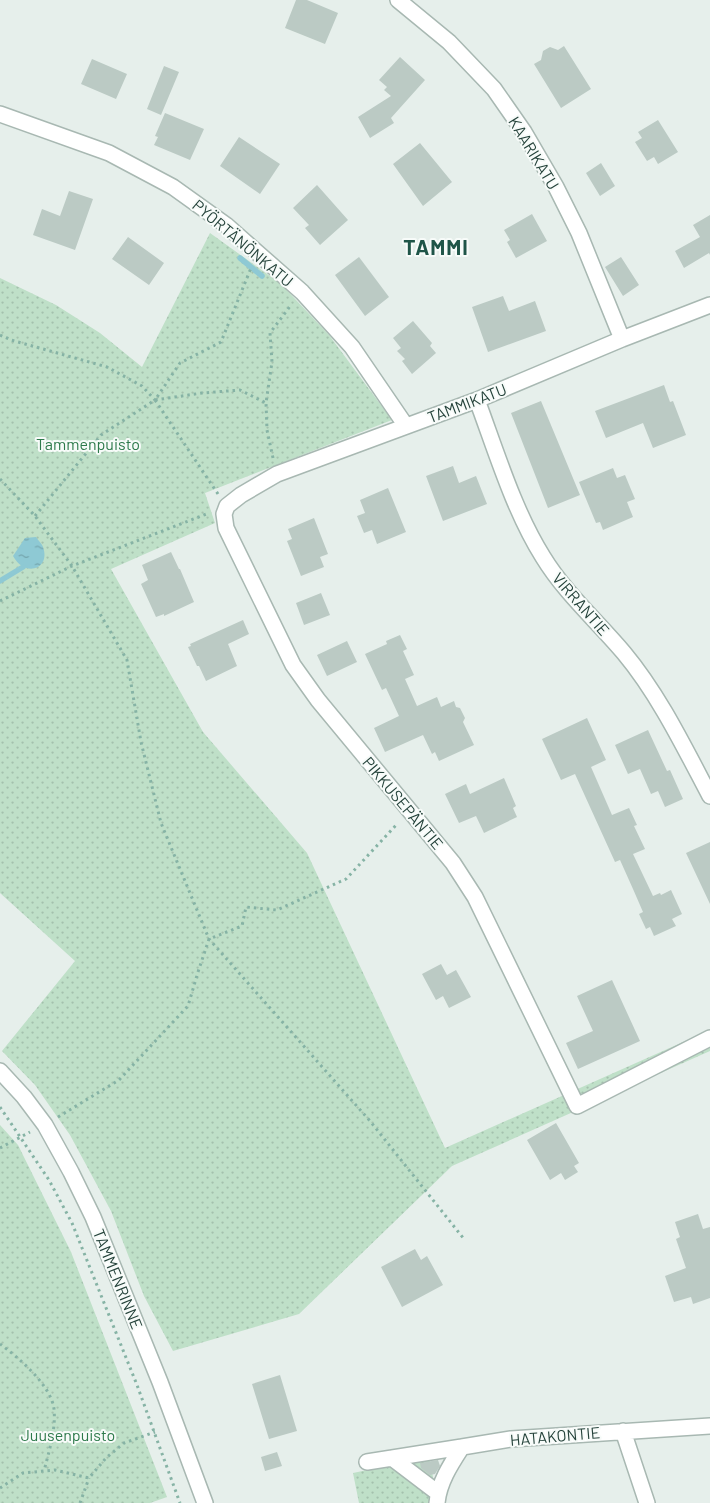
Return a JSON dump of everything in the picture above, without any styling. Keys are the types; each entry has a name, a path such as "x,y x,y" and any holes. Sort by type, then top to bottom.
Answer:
{"street":[{"name":"KAARIKATU","path":"398,0 449,42 494,89 524,132 556,187 579,233 622,339"},
{"name":"PYÖRTÄNÖNKATU","path":"0,114 109,153 157,178 199,205 258,252 302,292 352,347 406,426"},
{"name":"TAMMIKATU","path":"227,506 241,495 277,474 477,400 622,339 710,305"},
{"name":"VIRRANTIE","path":"477,400 532,540 566,590 624,652 641,675 680,739 710,796"},
{"name":"PIKKUSEPÄNTIE","path":"227,506 224,514 226,528 293,666 318,700 453,863 474,897 577,1106 710,1038"},
{"name":"TAMMENRINNE","path":"0,1071 24,1097 45,1126 71,1172 93,1217 160,1382 206,1503"},
{"name":"HATAKONTIE","path":"367,1462 511,1440 623,1430 710,1426"},
{"path":"623,1430 648,1503"},
{"path":"392,1458 437,1498 447,1472 462,1447"}],"path":[{"path":"35,516 101,435 155,400 180,363 221,342 258,252"},
{"path":"277,474 267,430 266,403 272,362 270,332 302,292"},
{"path":"0,335 11,340 107,367 142,386 155,400 227,506 72,566 0,601"},
{"path":"155,400 240,390 266,403"},
{"path":"0,479 35,516 72,566 127,660 141,742 161,823 209,940 370,1121 464,1239"},
{"path":"0,1148 20,1136 45,1126 119,1080 188,1006 209,940 242,926 246,907 277,910 346,879 409,810"},
{"path":"0,1107 49,1180 72,1223 138,1385 180,1503"},
{"path":"0,1344 32,1373 48,1393 54,1408 53,1436 44,1471"},
{"path":"80,1503 89,1478 106,1458 124,1443 155,1432"},
{"path":"0,1488 23,1473 55,1470 89,1478"}],"green space":[{"name":"Tammenpuisto","path":"210,233 281,284 329,335 392,420 205,493 215,523 111,569 203,732 307,853 445,1148 710,1030 710,1051 452,1166 299,1314 173,1351 144,1296 111,1211 70,1135 35,1085 2,1051 75,961 0,893 0,278 56,305 100,333 142,367"},
{"name":"Juusenpuisto","path":"0,1125 18,1145 71,1252 167,1497 150,1503 0,1503"},
{"path":"429,1457 434,1482 431,1503 359,1503 353,1473"}],"water":[{"path":"36,537 43,547 43,561 36,568 30,569 18,563 13,556 25,538"}],"building":[{"path":"296,0 307,0 338,13 325,44 285,28"},
{"path":"564,46 591,89 561,108 534,64 541,60 543,51 550,47 558,50"},
{"path":"400,57 425,80 391,118 394,123 370,138 358,117 391,96 384,90 387,87 379,80"},
{"path":"92,59 127,74 116,99 81,84"},
{"path":"164,66 179,72 161,115 147,109"},
{"path":"165,113 204,129 190,160 154,145 158,137 155,136"},
{"path":"658,120 678,152 658,164 654,157 647,161 635,142 642,138 638,132"},
{"path":"239,137 280,164 260,194 220,166"},
{"path":"420,143 452,182 423,206 393,164"},
{"path":"601,163 615,186 600,196 586,173"},
{"path":"317,185 348,220 320,245 305,228 309,225 293,208"},
{"path":"69,191 93,199 75,250 33,235 42,209 60,216"},
{"path":"532,214 547,241 516,258 507,242 510,240 504,230"},
{"path":"710,215 710,255 709,253 684,268 675,251 700,237 693,225"},
{"path":"128,237 164,263 149,285 112,259"},
{"path":"359,257 389,297 365,316 335,275"},
{"path":"621,257 639,285 623,296 605,267"},
{"path":"503,296 509,311 535,301 546,331 488,352 472,307"},
{"path":"413,321 432,343 430,346 436,353 412,374 402,361 405,359 397,351 401,348 393,338"},
{"path":"664,385 670,402 673,401 686,435 653,448 643,423 606,438 595,411"},
{"path":"541,401 580,495 548,508 511,413"},
{"path":"453,466 459,483 476,476 487,504 443,521 426,476"},
{"path":"613,468 617,478 625,475 635,499 627,502 633,517 603,530 600,522 596,523 579,482"},
{"path":"388,488 406,532 377,544 372,530 364,533 357,516 365,513 360,500"},
{"path":"314,518 328,554 320,557 324,567 301,576 287,541 292,539 288,529"},
{"path":"171,552 194,602 164,616 164,614 156,617 141,584 148,580 142,565"},
{"path":"321,593 330,615 304,625 296,603"},
{"path":"243,620 249,634 228,644 237,666 206,681 188,647 191,646 190,644"},
{"path":"400,635 407,649 403,651 414,675 405,679 417,706 437,697 441,707 454,701 456,707 460,708 465,718 463,722 474,745 439,761 435,752 432,754 423,735 385,752 374,728 399,716 386,688 382,690 365,654 387,644 386,641"},
{"path":"347,641 357,662 327,676 317,655"},
{"path":"587,718 606,760 591,767 612,815 629,808 637,825 634,826 645,849 633,854 653,896 660,893 661,895 671,890 682,914 672,919 676,926 654,936 650,927 646,929 639,914 643,912 620,860 615,862 575,774 561,780 542,739"},
{"path":"648,730 667,771 670,770 683,799 665,807 658,791 651,794 640,769 628,774 615,745"},
{"path":"504,778 516,806 513,808 517,817 484,833 476,816 459,823 445,794 466,784 470,794"},
{"path":"710,842 710,904 686,853"},
{"path":"441,964 447,975 456,970 471,997 449,1008 443,996 436,1000 422,974"},
{"path":"612,980 640,1041 578,1069 566,1043 593,1031 577,996"},
{"path":"556,1123 579,1163 574,1166 578,1172 565,1180 561,1173 550,1180 527,1140"},
{"path":"698,1214 703,1229 710,1227 710,1298 693,1304 691,1297 674,1302 665,1276 686,1268 676,1239 680,1237 675,1222"},
{"path":"415,1249 421,1260 427,1256 443,1285 402,1307 381,1267"},
{"path":"280,1375 297,1431 269,1439 252,1384"},
{"path":"277,1452 282,1466 265,1471 261,1457"},
{"path":"438,1460 440,1466 435,1474 430,1475 421,1468 420,1463"}],"waterway":[{"path":"240,258 262,276"},
{"path":"0,581 23,567"}],"district":[{"name":"TAMMI","path":"436,248"}]}
